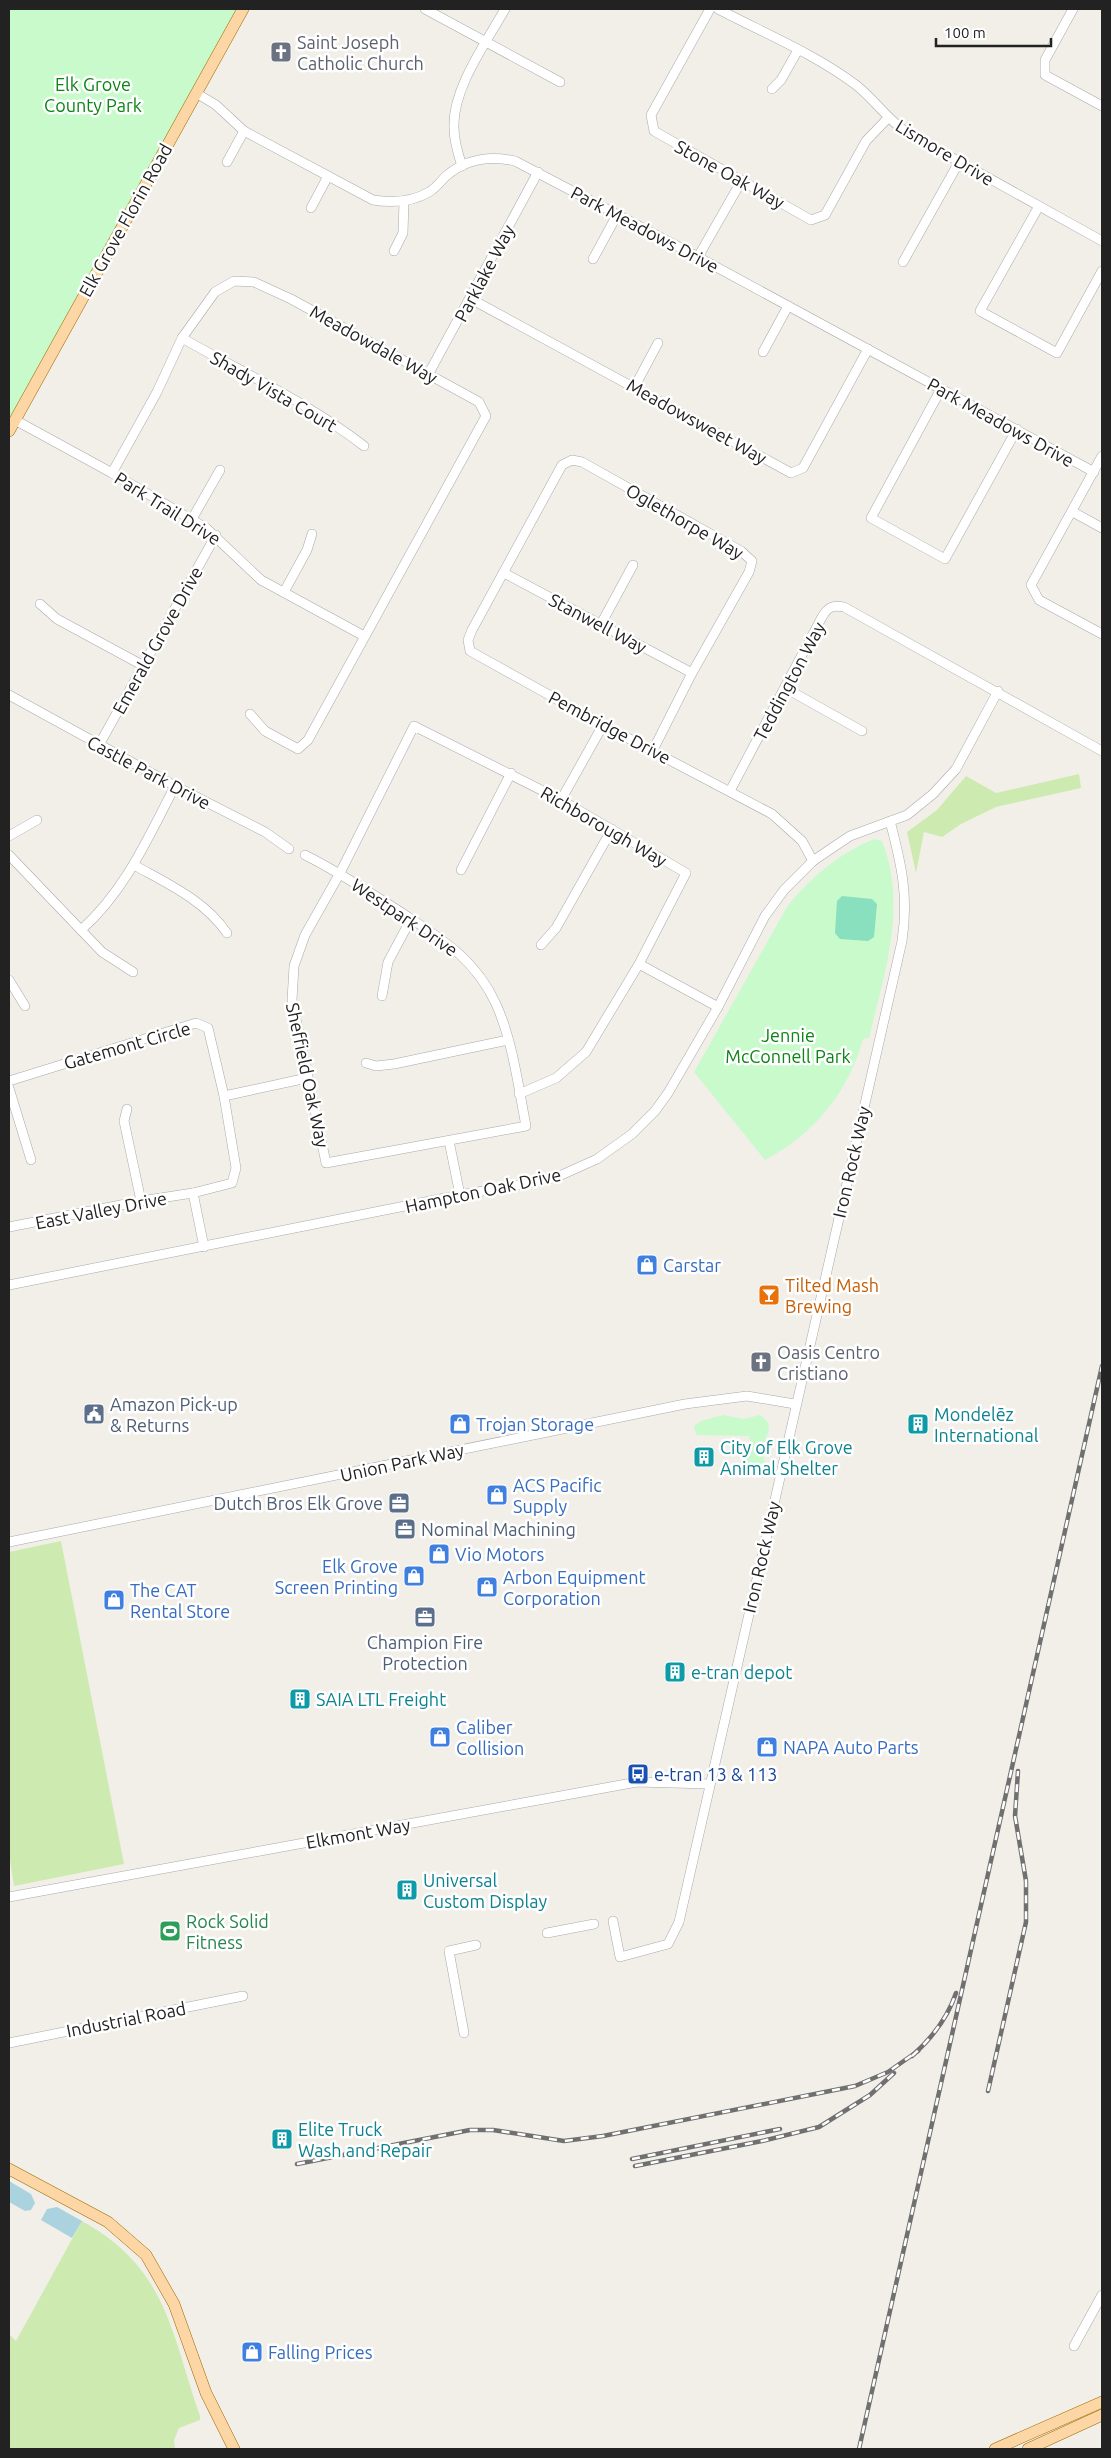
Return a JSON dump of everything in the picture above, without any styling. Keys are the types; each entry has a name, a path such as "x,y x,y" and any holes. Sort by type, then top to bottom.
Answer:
{"main road":[{"name":"Elk Grove Florin Road","path":"9,431 243,9"},
{"path":"9,2169 108,2222 146,2255 174,2304 206,2393 234,2449"},
{"path":"995,2449 1102,2402"},
{"path":"1028,2449 1102,2415"}],"street":[{"path":"425,9 560,82"},
{"path":"462,166 455,144 455,112 465,81 505,9"},
{"name":"Stone Oak Way","path":"710,9 651,115 654,131 811,220 825,215 866,141 888,118"},
{"name":"Lismore Drive","path":"718,9 798,50 856,85 888,118 906,132 1102,241"},
{"path":"1073,9 1045,60 1045,75 1102,106"},
{"path":"772,89 781,80 798,50"},
{"name":"Park Meadows Drive","path":"196,93 216,105 244,132 373,200 404,201 428,192 462,166 481,158 506,158 538,172 698,257 1094,472"},
{"path":"227,162 244,132"},
{"path":"903,262 959,162"},
{"name":"Parklake Way","path":"429,374 538,172"},
{"path":"310,208 328,176"},
{"path":"698,257 742,180"},
{"path":"394,251 402,233 404,201"},
{"path":"1039,206 980,310 1057,353 1102,271"},
{"path":"593,259 618,215"},
{"name":"Meadowdale Way","path":"112,473 156,392 182,338 216,292 234,281 246,280 262,285 291,299 479,402 486,416 364,636"},
{"name":"Meadowsweet Way","path":"471,299 635,386 791,473 803,468 868,349"},
{"path":"763,352 788,306"},
{"name":"Shady Vista Court","path":"182,338 290,398 364,446"},
{"path":"635,386 658,343"},
{"path":"941,389 871,518 945,559 1017,429"},
{"name":"Park Trail Drive","path":"15,420 192,519 216,535 254,575 364,636"},
{"path":"1102,456 1032,585 1039,600 1102,634"},
{"name":"Oglethorpe Way","path":"504,573 562,465 572,460 582,462 741,551 752,561 749,572 692,673 653,750"},
{"path":"192,519 220,470"},
{"path":"1073,512 1102,528"},
{"path":"284,592 307,550 312,534"},
{"name":"Emerald Grove Drive","path":"99,745 216,535"},
{"path":"601,624 633,565"},
{"name":"Stanwell Way","path":"504,573 692,673"},
{"name":"Pembridge Drive","path":"504,573 469,635 468,646 470,651 603,725 730,791 782,822 802,841 813,861"},
{"path":"40,604 57,619 142,665"},
{"name":"Teddington Way","path":"730,791 822,617 827,609 835,605 844,607 998,691"},
{"path":"250,714 266,731 298,749 308,740 364,636"},
{"path":"785,688 862,731"},
{"path":"998,691 1102,751"},
{"name":"Hampton Oak Drive","path":"9,1285 557,1177 591,1162 616,1148 640,1127 668,1093 718,1007 768,912 784,890 813,861 850,836 914,810 946,783 998,691"},
{"name":"Castle Park Drive","path":"9,695 175,786 264,832 289,849"},
{"path":"561,800 603,725"},
{"name":"Richborough Way","path":"340,873 414,726 511,773 561,800 686,873 639,964 592,1044 579,1060 556,1078 520,1094"},
{"path":"461,870 511,773"},
{"path":"81,930 106,906 134,865 175,786"},
{"path":"9,836 37,820"},
{"name":"Iron Rock Way","path":"613,1921 620,1957 668,1944 679,1922 902,941 905,914 904,880 890,821"},
{"path":"540,945 556,928 612,829"},
{"path":"9,855 108,957 132,972"},
{"name":"Westpark Drive","path":"305,855 340,873 450,944 476,971 495,1003 508,1040 526,1126 449,1141"},
{"path":"134,865 196,901 210,913 227,933"},
{"name":"Sheffield Oak Way","path":"340,873 305,935 291,978 292,1000 326,1163 449,1141"},
{"path":"382,996 388,962 411,919"},
{"path":"639,964 718,1007"},
{"path":"9,980 25,1006"},
{"name":"Gatemont Circle","path":"9,1081 196,1023 208,1028 224,1096"},
{"path":"366,1063 376,1066 394,1064 508,1040"},
{"path":"224,1096 307,1078"},
{"path":"9,1088 31,1160"},
{"name":"East Valley Drive","path":"9,1227 192,1193 232,1183 236,1168 224,1096"},
{"path":"127,1109 124,1121 141,1201"},
{"path":"449,1141 460,1195"},
{"path":"192,1193 204,1247"},
{"name":"Union Park Way","path":"9,1542 685,1404 747,1396 796,1404"},
{"name":"Elkmont Way","path":"9,1897 637,1782 709,1784"},
{"path":"547,1934 594,1924"},
{"path":"464,2033 449,1951 476,1945"},
{"name":"Industrial Road","path":"9,2043 243,1996"},
{"path":"1074,2346 1102,2295"}],"green space":[{"name":"Elk Grove County Park","path":"9,9 237,9 9,419"},
{"path":"1079,774 1081,788 996,807 961,824 942,837 924,832 916,873 907,832 937,810 966,776 996,793"},
{"name":"Jennie McConnell Park","path":"874,839 882,841 890,866 893,890 893,915 887,965 869,1038 863,1039 848,1077 827,1110 799,1138 765,1160 694,1072 787,907 826,867"},
{"path":"842,896 872,899 877,904 874,937 868,941 840,939 835,933 837,901"},
{"path":"723,1415 743,1419 760,1415 765,1419 768,1423 769,1431 762,1453 767,1468 743,1466 743,1452 746,1451 746,1447 751,1446 749,1436 696,1435 694,1426 701,1421"},
{"path":"61,1541 124,1864 14,1886 9,1853 9,1552"},
{"path":"82,2221 110,2239 132,2259 149,2281 162,2305 200,2416 200,2420 179,2428 174,2440 175,2449 9,2449 9,2334 16,2341"}],"water":[{"path":"9,2181 31,2194 35,2203 31,2210 25,2211 9,2202"},
{"path":"57,2207 82,2221 72,2238 41,2220 47,2209"}],"railway":[{"path":"859,2449 1102,1366"},
{"path":"988,2091 1026,1922 1026,1881 1015,1816 1018,1771"},
{"path":"912,2056 938,2027 953,2002 956,1993"},
{"path":"297,2164 470,2130 493,2130 564,2141 603,2136 855,2086 888,2072 918,2051"},
{"path":"635,2166 762,2141 819,2127 870,2095 894,2073"},
{"path":"632,2159 780,2129"}],"place":[{"name":"Saint Joseph Catholic Church","path":"281,52"},
{"name":"Carstar","path":"647,1265"},
{"name":"Tilted Mash Brewing","path":"769,1295"},
{"name":"Oasis Centro Cristiano","path":"761,1362"},
{"name":"Amazon Pick-up & Returns","path":"94,1414"},
{"name":"Trojan Storage","path":"460,1424"},
{"name":"Mondelēz International","path":"918,1424"},
{"name":"City of Elk Grove Animal Shelter","path":"704,1457"},
{"name":"ACS Pacific Supply","path":"497,1495"},
{"name":"Dutch Bros Elk Grove","path":"399,1503"},
{"name":"Nominal Machining","path":"405,1529"},
{"name":"Vio Motors","path":"439,1554"},
{"name":"Elk Grove Screen Printing","path":"414,1576"},
{"name":"Arbon Equipment Corporation","path":"487,1587"},
{"name":"The CAT Rental Store","path":"114,1600"},
{"name":"Champion Fire Protection","path":"425,1617"},
{"name":"e-tran depot","path":"675,1672"},
{"name":"SAIA LTL Freight","path":"300,1699"},
{"name":"Caliber Collision","path":"440,1737"},
{"name":"NAPA Auto Parts","path":"767,1747"},
{"name":"e-tran 13 & 113","path":"638,1774"},
{"name":"Universal Custom Display","path":"407,1890"},
{"name":"Rock Solid Fitness","path":"170,1931"},
{"name":"Elite Truck Wash and Repair","path":"282,2139"},
{"name":"Falling Prices","path":"252,2352"}]}
